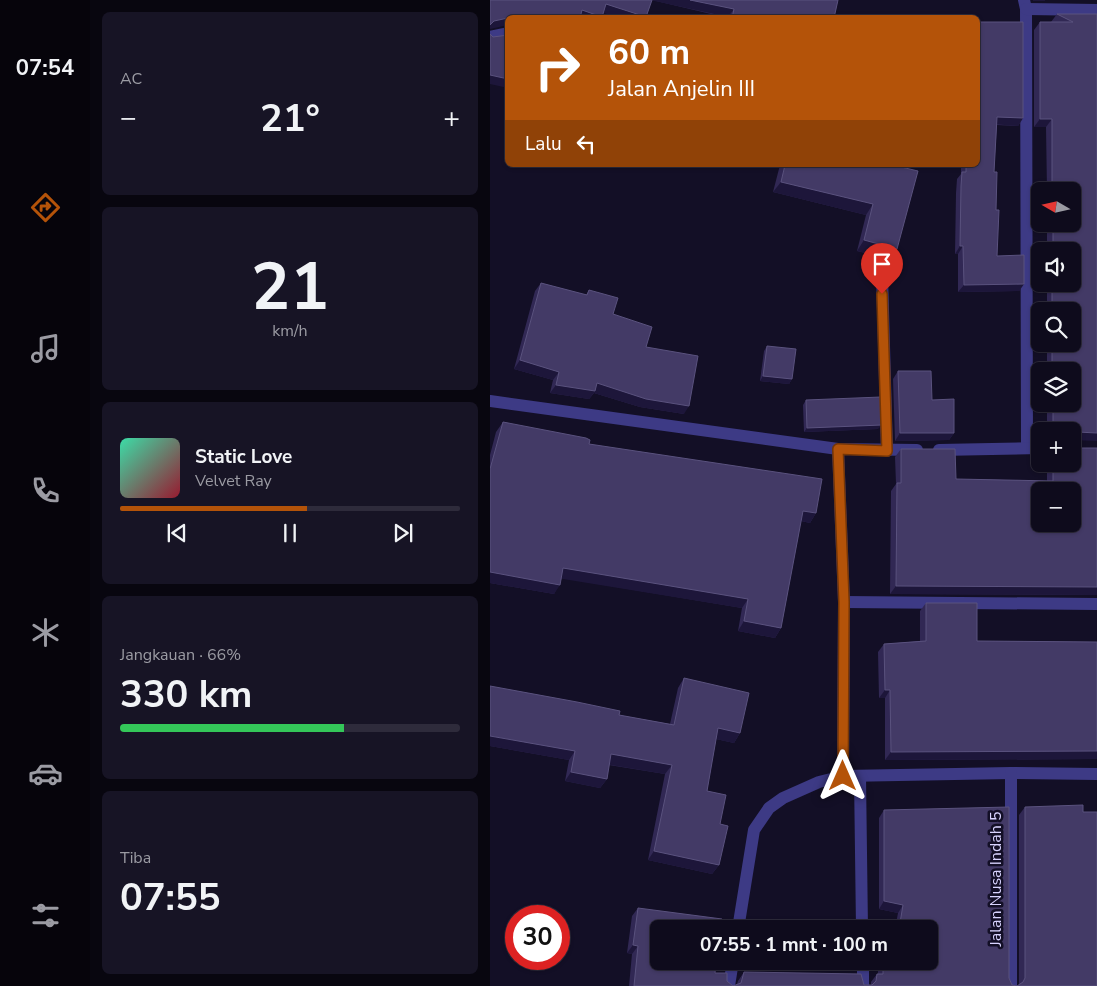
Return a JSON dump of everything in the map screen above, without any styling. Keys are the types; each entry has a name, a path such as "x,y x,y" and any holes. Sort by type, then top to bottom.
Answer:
{"street":[{"path":"1027,448 1025,4 1097,10"},
{"path":"490,37 505,34"},
{"path":"882,275 887,451"},
{"path":"490,401 838,449 887,451 1031,448"},
{"path":"838,449 844,602 843,776"},
{"path":"844,602 1097,604"},
{"path":"739,920 754,830 768,808 784,798 819,782 843,776 1011,773 1097,774"},
{"name":"Jalan Nusa Indah 5","path":"1011,773 1011,986"},
{"path":"860,776 862,920"},
{"path":"729,986 732,970"},
{"path":"863,970 863,986"}],"building":[{"path":"490,0 652,0 647,15 640,15 606,4 603,15 582,10 581,15 505,15 505,19 494,21 490,25"},
{"path":"690,0 838,0 835,15 733,15 734,9"},
{"path":"1057,14 1097,14 1097,433 1081,432 1081,422 1053,422 1053,412 1081,412 1081,362 1052,362 1052,352 1081,352 1081,302 1052,302 1052,292 1081,292 1081,242 1053,242 1053,232 1081,232 1081,182 1052,182 1052,119 1040,119 1040,22 1073,22"},
{"path":"980,22 1023,22 1023,118 997,117 994,172 997,172 996,210 999,210 997,256 1024,255 1024,284 964,285 963,246 960,246 961,186 962,172 966,172 966,167 980,167"},
{"path":"490,34 493,37 505,35 505,78 490,75"},
{"path":"785,167 901,167 918,171 897,249 864,240 873,204 781,182"},
{"path":"541,283 587,295 589,290 618,298 613,314 652,327 646,347 698,356 689,406 646,399 597,383 595,391 556,385 559,372 520,360"},
{"path":"767,346 796,349 792,379 763,376"},
{"path":"898,371 931,371 932,400 954,399 954,433 900,433"},
{"path":"881,397 882,425 807,428 806,400"},
{"path":"503,422 586,438 590,440 589,444 822,479 816,513 803,511 781,628 744,621 748,599 563,568 560,585 490,572 490,469"},
{"path":"1081,448 1097,448 1097,587 896,586 897,483 901,483 901,449 955,449 956,479 1053,481 1053,472 1081,472"},
{"path":"926,603 977,603 977,641 1097,642 1097,751 891,752 890,690 885,690 884,644 926,641"},
{"path":"684,678 749,693 740,733 718,728 707,791 726,795 720,824 728,826 719,865 654,851 672,765 611,754 607,779 571,772 575,751 490,736 490,686 620,711 619,715 674,725"},
{"path":"1083,805 1083,812 1097,812 1097,986 1017,986 1025,978 1025,807"},
{"path":"1009,807 1009,978 1012,985 1017,986 733,986 741,983 744,972 861,974 864,985 872,985 876,981 877,974 883,974 883,970 938,970 938,920 900,920 903,905 884,901 884,810"},
{"path":"638,908 722,919 650,920 650,970 715,970 715,973 727,973 727,981 733,986 634,986 638,946 633,945"}],"route":[{"path":"843,776 844,602 838,449 887,451 882,294"}]}
